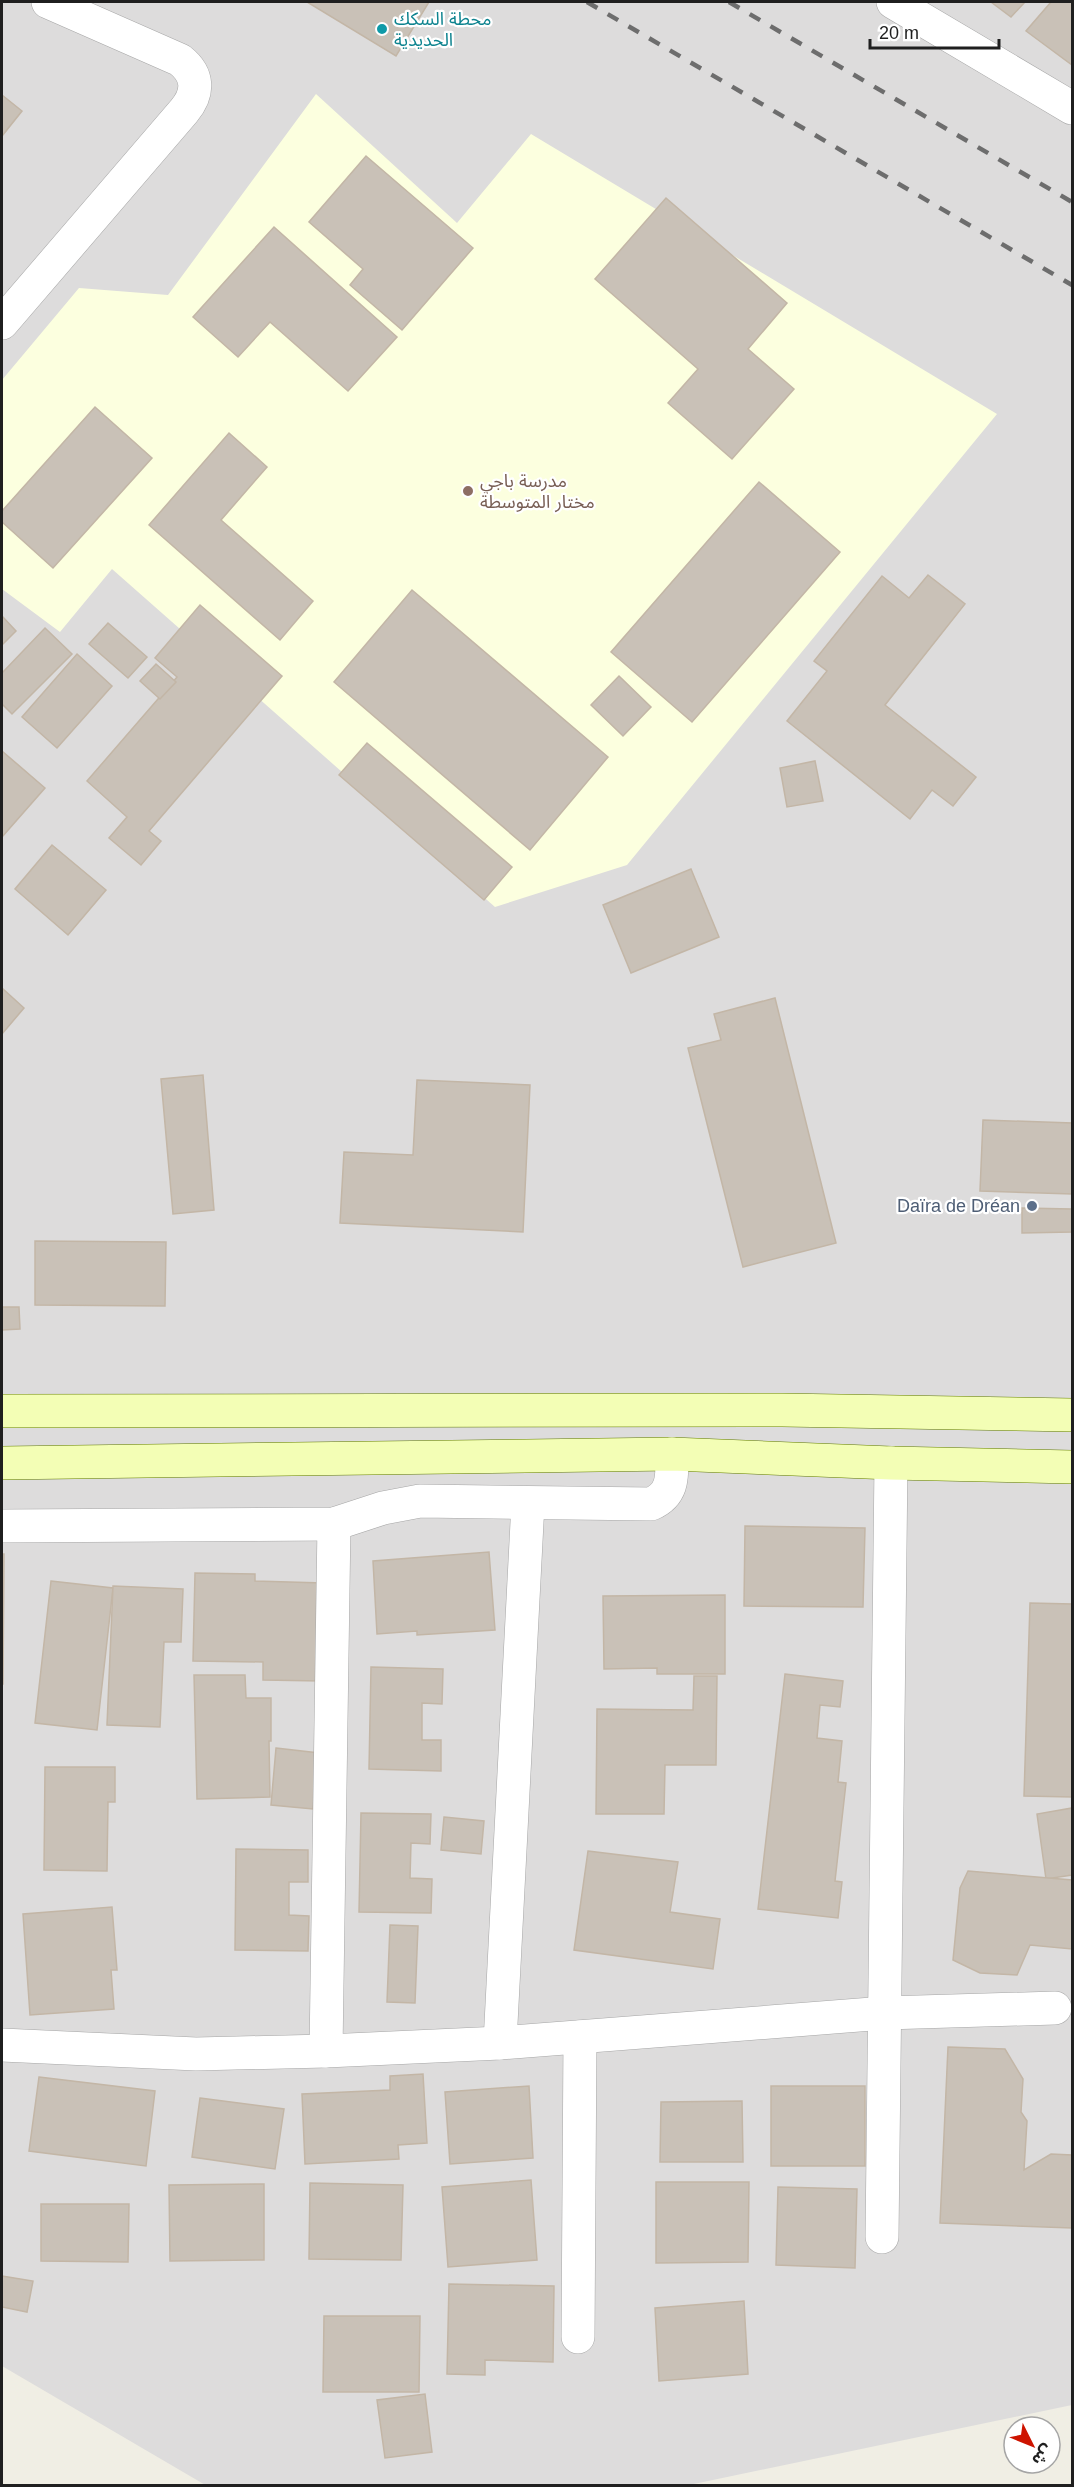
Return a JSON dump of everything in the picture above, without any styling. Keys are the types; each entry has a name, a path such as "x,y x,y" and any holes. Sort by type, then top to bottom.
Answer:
{"main road":[{"path":"2,1411 782,1410 1072,1415"},
{"path":"2,1463 672,1454 891,1463 1072,1467"}],"street":[{"path":"2,322 192,102 196,90 195,79 189,68 180,60 48,2"},
{"path":"893,2 1072,108"},
{"path":"2,1526 334,1524 401,1503 420,1501 651,1504 659,1501 670,1488 672,1454"},
{"path":"882,2237 891,1463"},
{"path":"500,2043 528,1503"},
{"path":"326,2051 334,1524"},
{"path":"2,2045 196,2054 326,2051 500,2043 885,2013 1055,2007"},
{"path":"578,2337 580,2037"}],"shaded area":[{"path":"2,2 1072,2 1072,2405 1024,2415 1002,2415 1002,2420 689,2485 207,2486 2,2366"},
{"name":"مدرسة باجي مختار المتوسطة","path":"316,94 457,223 531,134 997,414 627,865 495,907 112,569 60,632 2,589 2,380 79,288 168,295"}],"building":[{"name":"محطة السكك الحديدية","path":"307,2 429,2 396,56"},
{"path":"991,2 1025,2 1011,17"},
{"path":"1051,2 1072,2 1072,65 1026,31"},
{"path":"2,95 22,111 2,136"},
{"path":"366,156 473,248 402,330 350,285 363,269 309,222"},
{"path":"666,198 787,303 748,349 794,389 732,459 668,403 698,369 595,279"},
{"path":"274,227 397,337 348,391 270,322 238,357 193,317"},
{"path":"95,407 152,458 53,568 2,522 2,511"},
{"path":"229,433 267,467 221,520 313,601 280,640 149,525"},
{"path":"759,482 840,552 692,722 611,652"},
{"path":"928,575 965,604 885,705 976,777 953,806 932,790 910,819 787,721 827,671 814,661 882,576 909,598"},
{"path":"412,590 608,757 530,850 334,682"},
{"path":"200,605 282,676 149,831 161,841 141,865 109,838 127,817 87,781 177,677 155,658"},
{"path":"2,616 16,631 2,645"},
{"path":"108,623 147,657 128,678 89,644"},
{"path":"45,628 72,654 12,714 2,704 2,673"},
{"path":"77,654 112,686 57,748 22,717"},
{"path":"156,664 176,682 160,699 140,681"},
{"path":"619,676 651,707 623,736 591,705"},
{"path":"367,743 512,867 484,900 339,775"},
{"path":"2,751 45,788 2,837"},
{"path":"815,761 823,801 787,807 780,768"},
{"path":"52,845 106,890 68,935 15,889"},
{"path":"691,869 719,937 631,973 603,905"},
{"path":"2,988 24,1008 2,1034"},
{"path":"775,998 836,1243 743,1267 688,1048 721,1040 714,1014"},
{"path":"203,1075 214,1210 173,1214 161,1079"},
{"path":"417,1080 530,1085 523,1232 340,1223 344,1152 413,1155"},
{"path":"983,1120 1072,1123 1072,1194 980,1191"},
{"path":"1022,1208 1072,1209 1072,1232 1022,1233"},
{"path":"35,1241 166,1242 165,1306 35,1305"},
{"path":"2,1307 19,1307 20,1329 2,1330"},
{"path":"745,1526 865,1528 863,1607 744,1606"},
{"path":"489,1552 495,1630 417,1635 417,1631 377,1634 373,1561"},
{"path":"2,1554 4,1554 3,1684 2,1684"},
{"path":"195,1573 255,1574 255,1581 323,1583 321,1681 263,1680 263,1662 193,1661"},
{"path":"51,1581 113,1588 97,1730 35,1723"},
{"path":"113,1586 183,1589 181,1642 164,1642 160,1727 107,1725"},
{"path":"725,1595 725,1674 657,1674 657,1668 604,1669 603,1596"},
{"path":"1030,1603 1072,1604 1072,1797 1024,1796"},
{"path":"371,1667 443,1669 442,1704 422,1703 422,1740 441,1740 441,1771 369,1769"},
{"path":"785,1674 843,1681 840,1707 820,1705 817,1738 842,1741 838,1782 846,1783 835,1881 842,1882 838,1918 758,1909"},
{"path":"194,1675 245,1675 246,1698 271,1698 270,1797 197,1799"},
{"path":"694,1676 717,1676 716,1765 665,1765 664,1814 596,1814 597,1709 693,1710"},
{"path":"276,1748 319,1753 313,1809 271,1805"},
{"path":"45,1767 115,1767 115,1802 108,1802 107,1871 44,1870"},
{"path":"1072,1808 1072,1875 1046,1879 1037,1814"},
{"path":"361,1813 431,1814 430,1844 411,1843 410,1878 432,1879 431,1913 359,1912"},
{"path":"444,1817 484,1821 481,1854 441,1850"},
{"path":"236,1849 308,1850 308,1882 289,1882 289,1915 309,1916 308,1951 235,1950"},
{"path":"588,1851 678,1862 670,1912 720,1919 713,1969 574,1950"},
{"path":"968,1871 1072,1880 1072,1949 1030,1945 1017,1975 980,1973 953,1960 960,1888"},
{"path":"112,1907 117,1970 111,1970 114,2009 30,2015 23,1914"},
{"path":"390,1925 418,1926 415,2003 387,2002"},
{"path":"948,2047 1005,2049 1023,2079 1021,2112 1027,2121 1024,2170 1051,2154 1072,2155 1072,2228 940,2223"},
{"path":"423,2074 427,2143 398,2145 399,2159 305,2164 302,2094 390,2090 390,2076"},
{"path":"39,2077 155,2091 146,2166 29,2151"},
{"path":"529,2086 533,2158 450,2164 445,2092"},
{"path":"771,2086 865,2086 865,2166 771,2166"},
{"path":"200,2098 284,2109 275,2169 192,2157"},
{"path":"742,2101 743,2162 660,2162 661,2102"},
{"path":"531,2180 537,2260 448,2267 442,2187"},
{"path":"656,2182 749,2182 748,2262 656,2263"},
{"path":"310,2183 403,2185 401,2260 309,2259"},
{"path":"264,2184 264,2260 170,2261 169,2185"},
{"path":"778,2187 857,2189 855,2268 776,2265"},
{"path":"41,2204 129,2204 128,2262 41,2261"},
{"path":"2,2276 33,2281 27,2312 2,2307"},
{"path":"449,2284 554,2286 553,2362 485,2360 485,2375 447,2374"},
{"path":"744,2301 748,2374 659,2381 655,2308"},
{"path":"324,2316 420,2316 419,2392 323,2392"},
{"path":"425,2394 432,2452 385,2458 377,2400"}],"railway":[{"path":"587,2 1072,285"},
{"path":"729,2 1072,202"}],"place":[{"name":"محطة السكك الحديدية","path":"382,29"},
{"name":"مدرسة باجي مختار المتوسطة","path":"468,491"},
{"name":"Daïra de Dréan","path":"1032,1206"}]}
